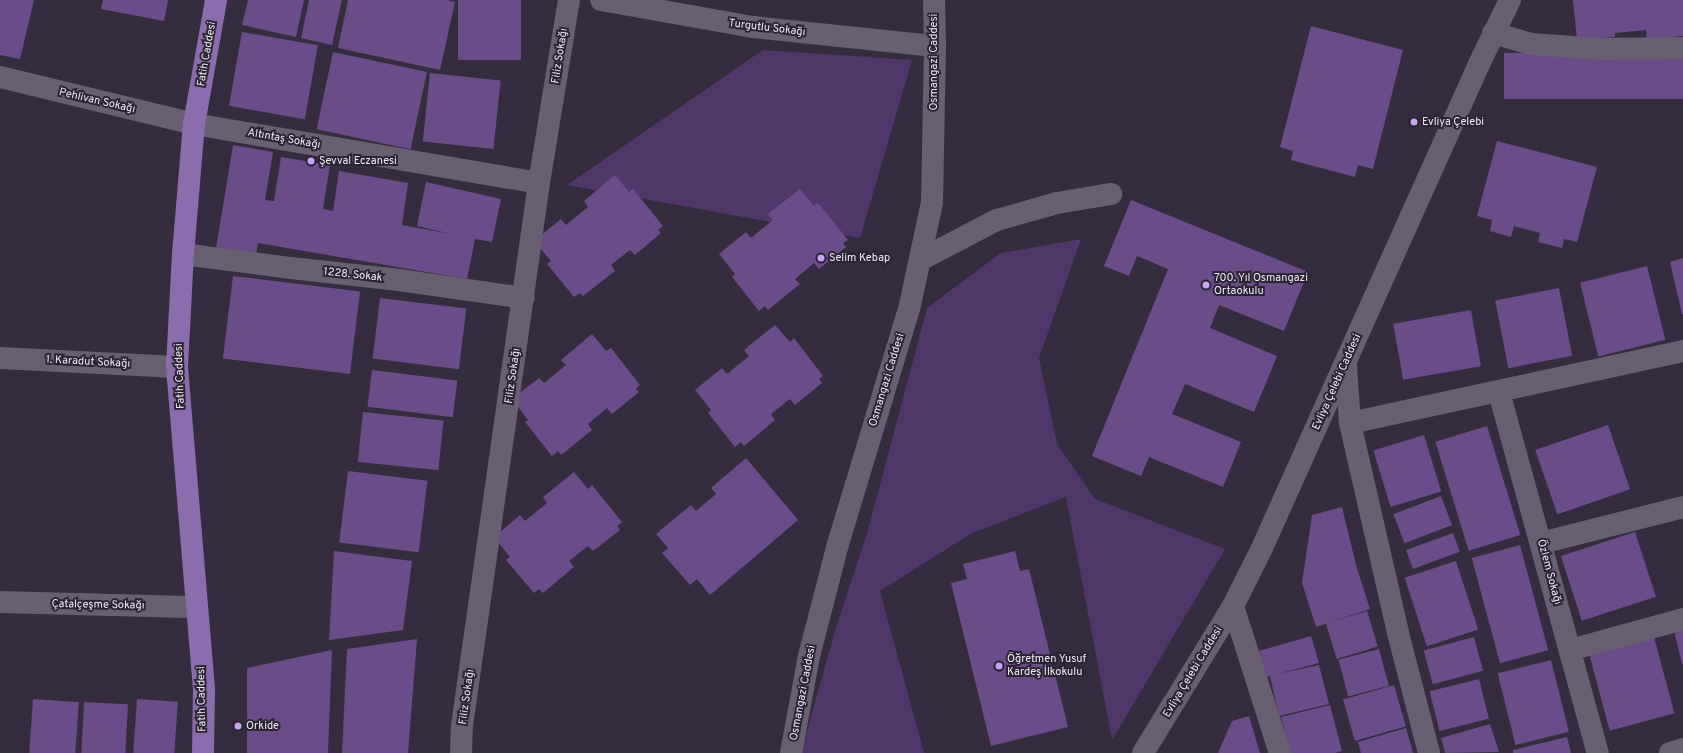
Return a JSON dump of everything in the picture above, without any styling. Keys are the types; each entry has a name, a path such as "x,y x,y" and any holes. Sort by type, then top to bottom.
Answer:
{"main road":[{"name":"Fatih Caddesi","path":"203,753 204,689 177,367 183,254 194,124 216,0"}],"street":[{"name":"Filiz Sokağı","path":"461,753 462,726 524,298 539,183 569,0"},
{"name":"Turgutlu Sokağı","path":"601,0 753,27 935,46"},
{"name":"Osmangazi Caddesi","path":"791,753 809,656 838,544 910,305 932,202 935,46 934,0"},
{"name":"Evliya Çelebi Caddesi","path":"1143,753 1233,606 1262,548 1493,33 1510,0"},
{"path":"1493,33 1531,44 1601,49 1683,48"},
{"name":"Pehlivan Sokağı","path":"0,78 194,124"},
{"name":"Altıntaş Sokağı","path":"194,124 539,183"},
{"path":"920,260 997,220 1057,203 1111,194"},
{"name":"1228. Sokak","path":"183,254 407,281 524,298"},
{"path":"1350,423 1683,351"},
{"name":"1. Karadut Sokağı","path":"0,358 177,367"},
{"path":"1346,363 1350,423 1398,633 1429,753"},
{"name":"Özlem Sokağı","path":"1499,392 1598,753"},
{"path":"1541,543 1683,507"},
{"name":"Çatalçeşme Sokağı","path":"0,602 197,607"},
{"path":"1233,606 1280,753"},
{"path":"1570,650 1683,619"},
{"path":"1670,753 1683,750"}],"shaded area":[{"path":"763,50 912,60 860,238 567,185"},
{"path":"1081,239 1039,358 1057,444 1095,499 1225,549 1112,740 1066,497 972,533 880,591 924,753 801,753 835,631 868,530 927,308 1001,253"}],"building":[{"path":"0,0 34,0 20,59 0,55"},
{"path":"103,0 168,0 164,21 101,9"},
{"path":"248,0 304,0 296,37 242,25"},
{"path":"309,0 342,0 332,45 301,38"},
{"path":"348,0 447,0 455,2 440,70 338,48"},
{"path":"458,0 521,0 521,60 458,60"},
{"path":"1573,0 1683,0 1683,36 1647,40 1646,30 1615,33 1615,37 1577,40"},
{"path":"1311,26 1403,50 1373,169 1358,165 1355,177 1291,160 1293,151 1280,147"},
{"path":"242,32 318,45 305,119 229,106"},
{"path":"333,52 427,72 410,149 317,129"},
{"path":"1504,53 1683,53 1683,99 1504,99"},
{"path":"430,73 501,80 493,149 423,142"},
{"path":"1497,141 1597,167 1577,242 1564,239 1562,248 1538,242 1540,233 1514,226 1511,237 1490,231 1492,220 1477,216"},
{"path":"233,145 273,152 265,200 274,201 281,157 330,165 323,209 333,211 339,171 408,183 402,225 451,234 417,226 426,182 501,199 492,242 475,239 467,279 258,243 256,254 216,248"},
{"path":"615,175 629,192 633,189 663,226 658,230 661,233 635,255 630,250 611,265 615,271 583,296 580,293 574,297 547,264 551,261 534,241 561,219 566,225 588,207 584,201"},
{"path":"800,189 814,206 818,203 848,240 843,243 846,247 819,269 814,263 795,279 800,284 768,310 765,306 759,311 732,277 735,274 719,254 746,232 751,238 773,220 768,214"},
{"path":"1131,200 1308,272 1284,331 1219,305 1210,328 1277,356 1254,412 1185,384 1172,414 1241,442 1223,487 1149,457 1141,476 1092,456 1168,269 1137,256 1129,276 1104,266"},
{"path":"1683,258 1683,314 1682,314 1670,262"},
{"path":"1647,266 1665,340 1598,356 1580,283"},
{"path":"233,276 360,292 350,374 223,358"},
{"path":"1559,288 1572,356 1508,368 1495,300"},
{"path":"380,298 466,309 459,369 373,359"},
{"path":"1471,310 1481,366 1403,380 1393,324"},
{"path":"775,325 790,342 794,338 823,376 819,379 822,383 795,405 790,399 771,414 775,420 744,446 741,442 735,447 708,413 711,410 695,390 722,368 727,374 749,356 744,350"},
{"path":"592,334 606,351 611,348 640,385 636,389 639,392 612,414 607,408 588,424 592,430 561,455 558,451 552,456 525,422 528,420 512,399 539,378 544,383 566,365 561,360"},
{"path":"372,370 457,380 453,417 367,407"},
{"path":"363,412 444,420 438,470 358,462"},
{"path":"1608,425 1630,489 1557,514 1535,450"},
{"path":"1487,426 1520,535 1469,551 1435,442"},
{"path":"1424,435 1441,491 1391,507 1373,450"},
{"path":"746,458 798,520 710,595 697,579 690,585 662,553 668,548 656,534 691,505 696,511 716,494 711,488"},
{"path":"348,471 427,481 419,552 339,542"},
{"path":"574,472 588,489 592,485 622,522 617,526 620,530 593,551 588,546 569,561 574,567 543,593 539,589 534,593 506,560 510,557 494,537 520,515 525,521 547,503 543,497"},
{"path":"1441,496 1452,525 1404,543 1393,514"},
{"path":"1342,507 1356,565 1370,609 1316,627 1302,583 1312,515"},
{"path":"1635,532 1656,597 1582,621 1561,556"},
{"path":"1453,533 1460,552 1413,569 1406,550"},
{"path":"1520,545 1548,650 1500,663 1472,558"},
{"path":"334,551 412,561 403,630 329,640"},
{"path":"1015,551 1020,571 1029,569 1068,727 991,746 951,583 967,579 963,564"},
{"path":"1456,561 1478,629 1427,646 1405,578"},
{"path":"1367,611 1378,646 1337,659 1326,624"},
{"path":"1683,629 1683,664 1682,664 1674,631"},
{"path":"1311,636 1319,663 1277,674 1319,665 1329,704 1279,716 1270,676 1266,677 1259,651"},
{"path":"1474,637 1483,671 1433,684 1424,650"},
{"path":"1654,637 1674,713 1610,731 1589,654"},
{"path":"417,639 408,753 342,753 347,649"},
{"path":"1379,649 1389,686 1348,697 1338,660"},
{"path":"332,650 328,753 247,753 247,668"},
{"path":"1551,660 1569,732 1516,745 1498,673"},
{"path":"1479,679 1489,719 1439,731 1430,691"},
{"path":"1394,685 1406,726 1355,741 1343,700"},
{"path":"33,699 79,702 75,753 29,753"},
{"path":"137,699 178,702 174,753 133,753"},
{"path":"84,702 128,704 125,753 81,753"},
{"path":"1330,705 1342,751 1335,753 1290,753 1281,717"},
{"path":"1249,716 1260,753 1218,753 1232,721"},
{"path":"1490,724 1499,752 1445,753 1441,738"},
{"path":"1406,728 1413,753 1361,753 1358,742"},
{"path":"1567,737 1571,753 1513,753 1513,750"}],"place":[{"name":"Evliya Çelebi","path":"1414,122"},
{"name":"Şevval Eczanesi","path":"311,161"},
{"name":"Selim Kebap","path":"821,258"},
{"name":"700. Yıl Osmangazi Ortaokulu","path":"1206,285"},
{"name":"Öğretmen Yusuf Kardeş İlkokulu","path":"999,666"},
{"name":"Orkide","path":"238,726"}]}
